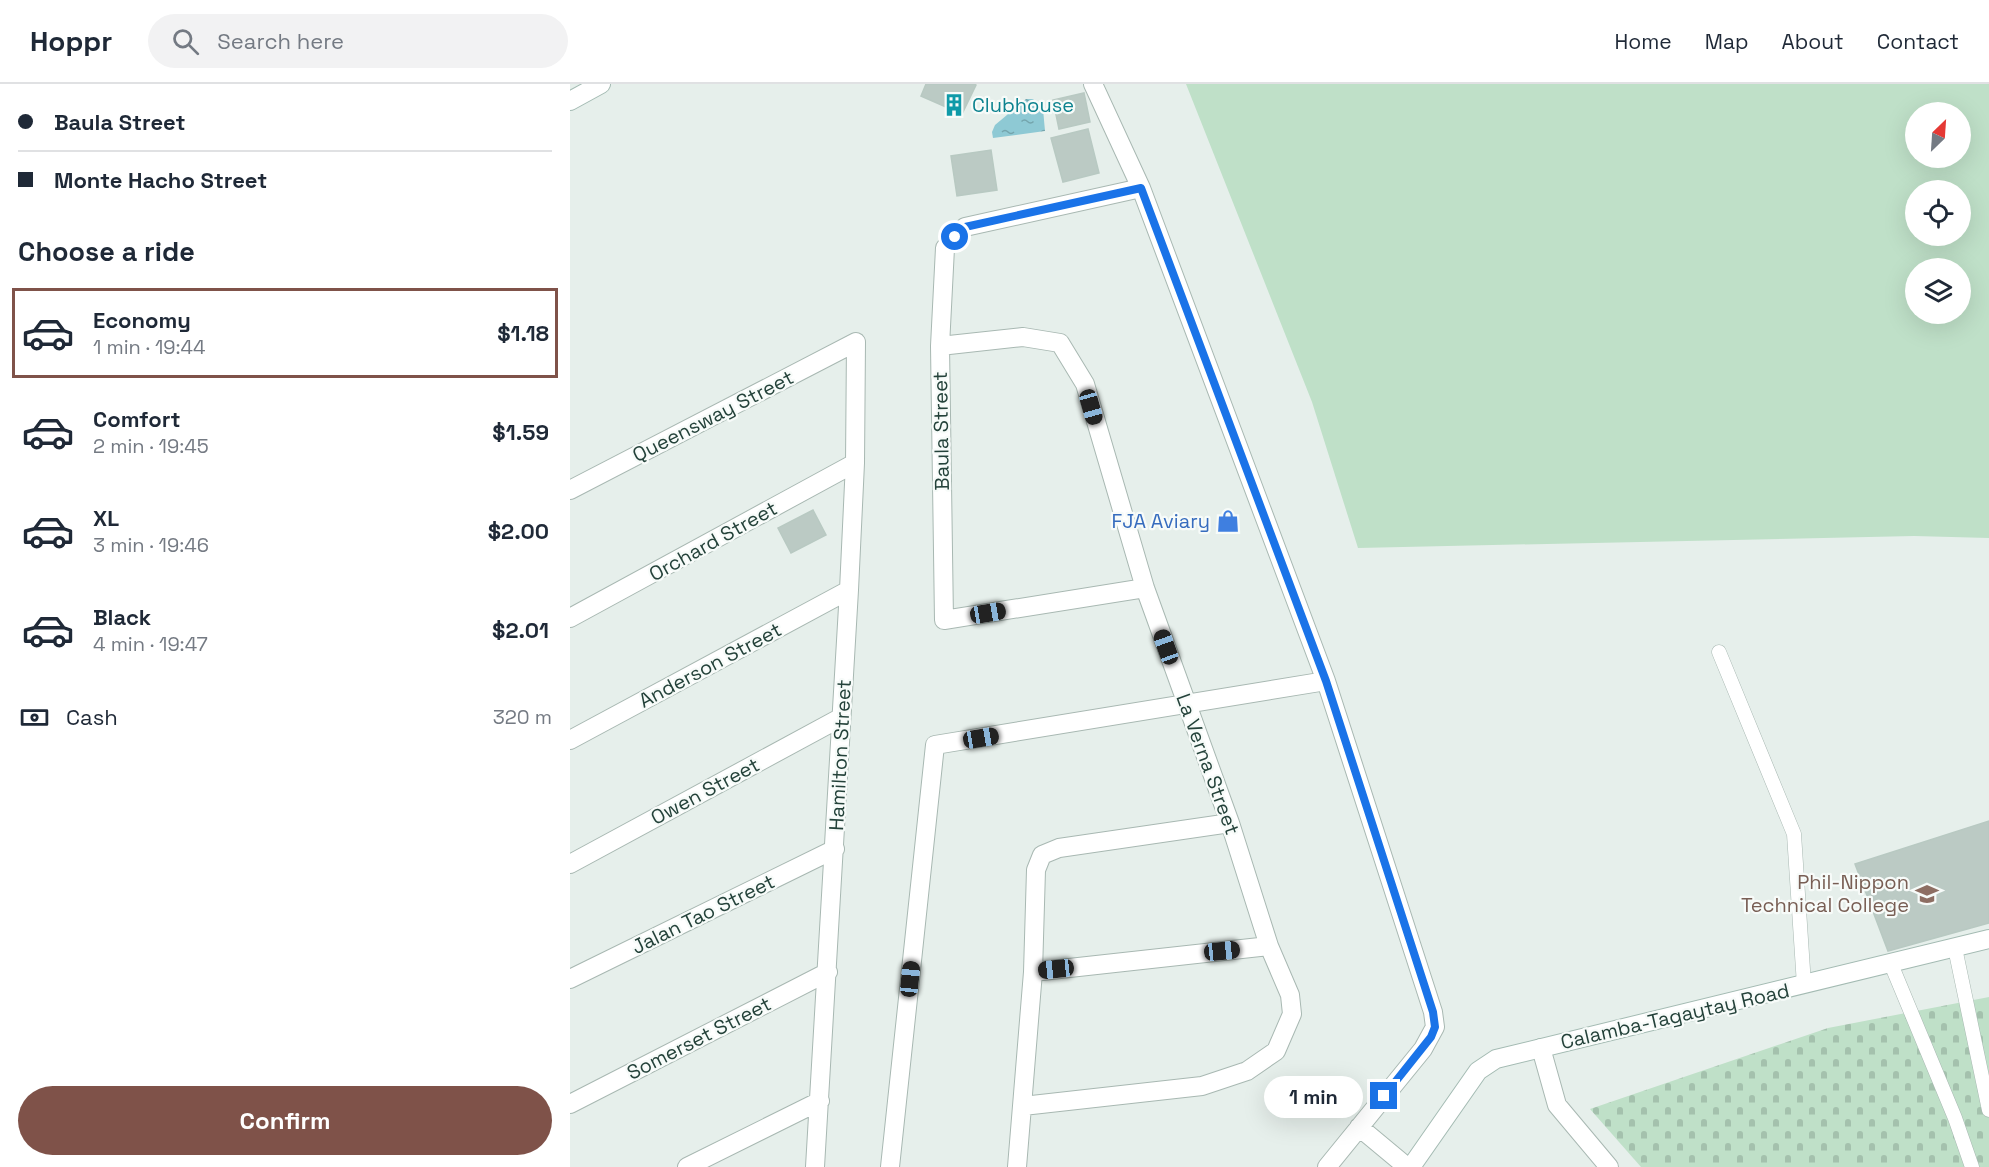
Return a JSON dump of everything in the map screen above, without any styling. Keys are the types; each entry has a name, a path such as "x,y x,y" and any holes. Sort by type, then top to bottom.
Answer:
{"street":[{"path":"1093,84 1141,188 1326,681 1389,871 1435,1027 1423,1049 1327,1167"},
{"path":"570,101 595,88"},
{"name":"Baula Street","path":"1141,188 965,227 945,248 940,346 944,620 1144,588"},
{"name":"La Verna Street","path":"940,346 1023,337 1060,343 1085,384 1144,588 1230,823 1269,946 1290,996 1292,1014 1276,1051 1247,1071 1202,1086 1023,1106"},
{"name":"Hamilton Street","path":"815,1167 849,591 855,463 856,342"},
{"name":"Queensway Street","path":"570,490 856,342"},
{"name":"Orchard Street","path":"570,618 855,463"},
{"name":"Anderson Street","path":"570,740 849,591"},
{"path":"890,1167 935,745 1326,681"},
{"name":"Owen Street","path":"570,864 840,718"},
{"path":"1017,1167 1033,972 1036,870 1042,855 1059,848 1230,823"},
{"name":"Jalan Tao Street","path":"570,980 835,849"},
{"name":"Calamba-Tagaytay Road","path":"1409,1167 1486,1063 1989,939"},
{"path":"1033,972 1269,946"},
{"name":"Somerset Street","path":"570,1104 828,972"},
{"path":"1541,1048 1557,1105 1609,1167"},
{"path":"687,1167 820,1101"},
{"path":"1359,1127 1409,1167"}],"lane":[{"path":"1719,652 1794,834 1804,985"},
{"path":"1954,948 1989,1110"},
{"path":"1891,964 1955,1118 1972,1167"}],"green space":[{"path":"1186,84 1989,84 1989,538 1914,536 1358,548 1312,402"},
{"path":"1989,997 1989,1167 1641,1167 1590,1109 1828,1028"}],"water":[{"path":"1026,99 1033,99 1043,109 1045,131 993,138 992,132 995,125"}],"building":[{"name":"Clubhouse","path":"926,84 976,85 962,114 921,96"},
{"path":"1084,93 1090,122 1059,129 1053,100"},
{"path":"1088,129 1099,173 1063,182 1051,138"},
{"path":"991,150 997,190 957,196 951,156"},
{"path":"813,510 826,535 791,553 778,528"},
{"name":"Phil-Nippon Technical College","path":"1989,821 1989,923 1888,951 1855,864"}],"place":[{"name":"Clubhouse","path":"954,105"},
{"name":"FJA Aviary","path":"1228,521"},
{"name":"Phil-Nippon Technical College","path":"1927,894"}],"route":[{"path":"955,237 965,227 1141,188 1221,395 1326,681 1433,1012 1435,1027 1431,1037 1384,1096"}]}
